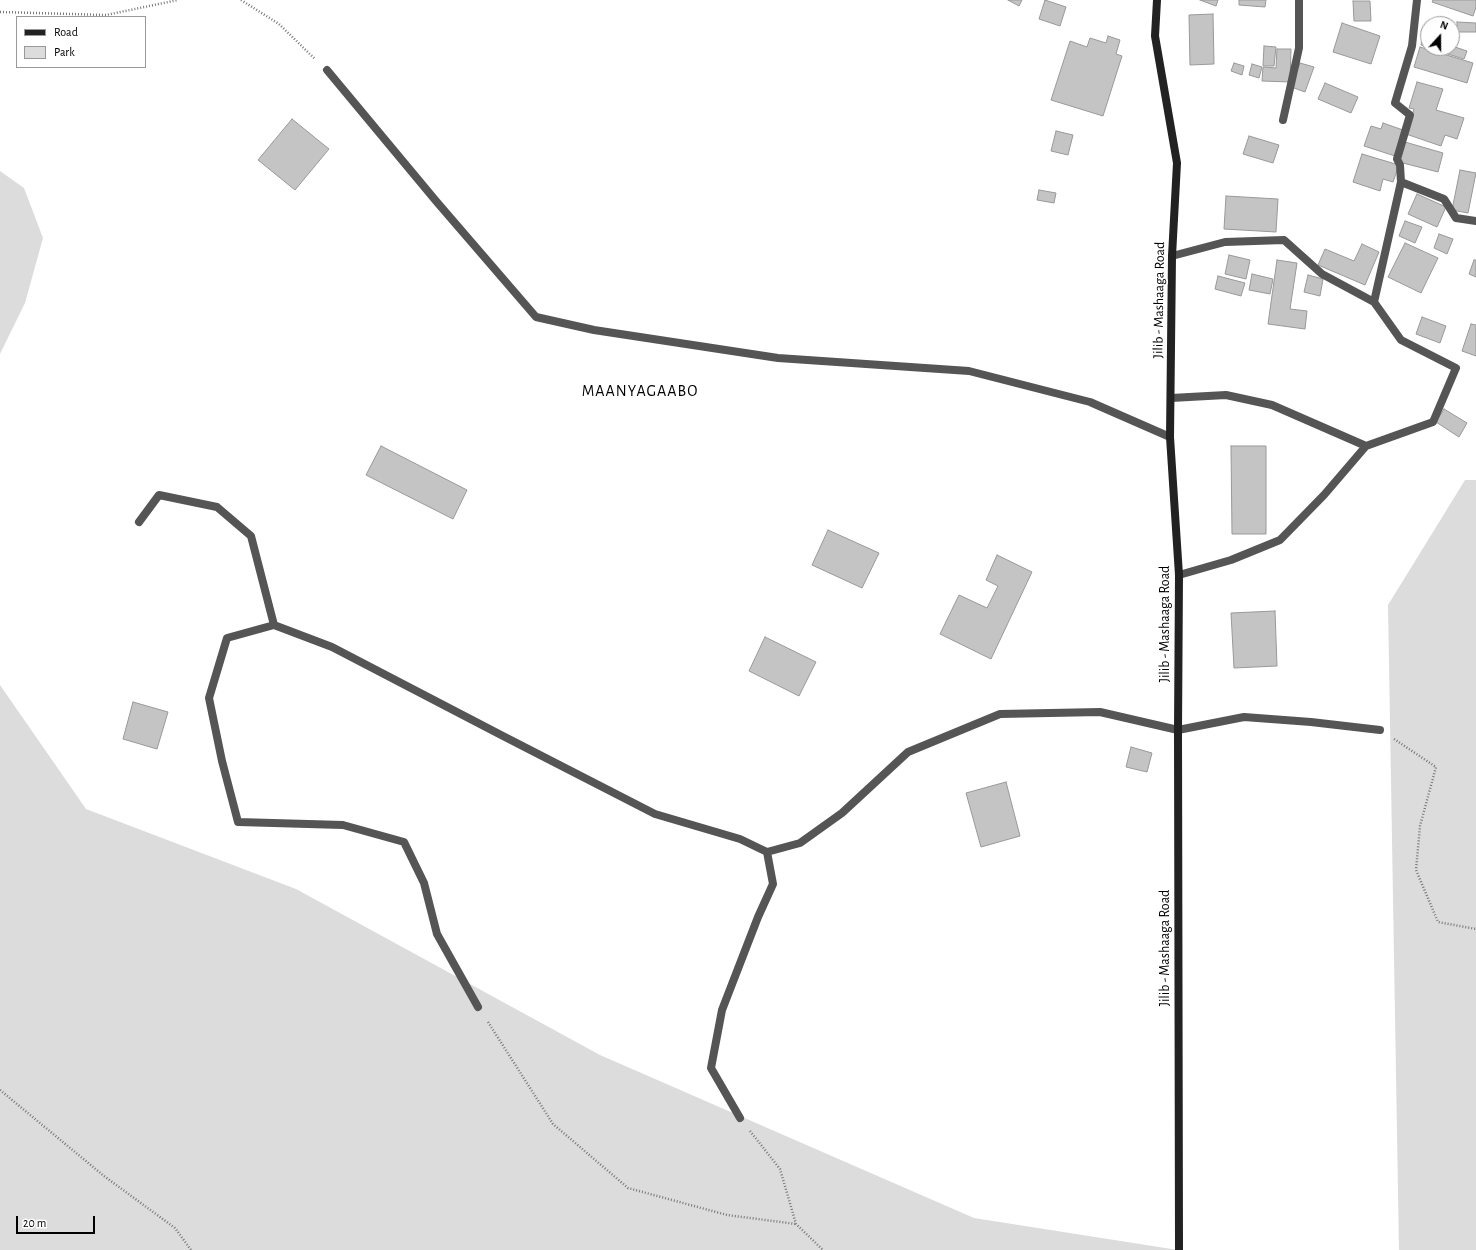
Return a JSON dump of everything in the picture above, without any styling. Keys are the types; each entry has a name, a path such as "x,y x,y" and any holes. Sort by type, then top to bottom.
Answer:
{"main road":[{"name":"Jilib - Mashaaga Road","path":"1157,0 1155,36 1177,163 1172,256 1170,437 1179,575 1179,1250"}],"street":[{"path":"1283,120 1299,48 1299,0"},
{"path":"1374,302 1401,182 1400,165 1397,159 1410,115 1395,103 1412,46 1417,0"},
{"path":"327,70 436,201 536,317 594,330 778,358 970,371 1090,402 1170,437"},
{"path":"1401,182 1444,199 1456,218 1476,221"},
{"path":"1172,256 1225,242 1284,240 1322,274 1374,302 1402,340 1456,368 1433,422 1366,446 1324,495 1280,540 1231,560 1179,575"},
{"path":"1171,398 1226,395 1272,406 1366,446"},
{"path":"138,522 159,495 218,506 251,536 274,626"},
{"path":"478,1007 437,934 424,883 404,842 343,825 238,822 222,761 209,698 227,638 274,626 332,647 656,814 740,840 767,852 800,843 842,813 908,752 1000,714 1100,712 1178,730 1244,717 1311,722 1380,730"},
{"path":"740,1118 711,1068 722,1010 772,884 767,852"}],"path":[{"path":"0,12 106,15 178,0"},
{"path":"241,0 279,24 327,70"},
{"path":"1380,730 1436,767 1420,826 1416,870 1438,922 1476,929"},
{"path":"478,1007 553,1124 628,1188 727,1215 796,1224"},
{"path":"0,1090 104,1176 174,1228 191,1250"},
{"path":"740,1118 780,1169 796,1224 823,1250"}],"green space":[{"path":"0,171 24,188 43,238 25,303 0,354"},
{"path":"1465,480 1476,480 1476,1250 1399,1250 1388,605"},
{"path":"0,685 86,809 296,889 600,1055 974,1218 1178,1250 0,1250"}],"building":[{"path":"1008,0 1022,0 1019,6"},
{"path":"1045,0 1066,7 1060,26 1039,19"},
{"path":"1200,0 1218,0 1216,6"},
{"path":"1239,0 1266,0 1265,7 1239,5"},
{"path":"1433,0 1476,0 1476,7 1473,16 1432,2"},
{"path":"1353,1 1370,1 1371,21 1354,21"},
{"path":"1213,14 1214,64 1190,65 1189,15"},
{"path":"1460,22 1476,23 1476,32 1460,32"},
{"path":"1342,23 1380,36 1371,64 1333,52"},
{"path":"1108,36 1120,40 1116,54 1122,56 1103,116 1051,100 1070,41 1087,47 1090,38 1106,43"},
{"path":"1264,46 1276,47 1274,66 1263,66"},
{"path":"1420,47 1420,56 1450,56 1473,63 1467,83 1414,67"},
{"path":"1277,49 1291,49 1290,82 1262,81 1263,67 1276,68"},
{"path":"1460,49 1467,51 1464,59 1454,56 1460,56"},
{"path":"1234,63 1244,66 1242,75 1231,71"},
{"path":"1300,63 1314,67 1305,92 1291,87"},
{"path":"1252,64 1262,67 1259,78 1249,75"},
{"path":"1417,82 1443,89 1436,110 1464,118 1457,139 1445,135 1441,146 1406,134 1414,109 1409,108"},
{"path":"1325,83 1358,97 1351,113 1318,99"},
{"path":"292,119 329,149 295,190 258,160"},
{"path":"1383,123 1403,130 1395,156 1364,146 1371,126 1381,129"},
{"path":"1056,131 1073,135 1068,155 1051,151"},
{"path":"1249,136 1279,145 1273,163 1243,154"},
{"path":"1405,142 1443,153 1438,172 1399,162"},
{"path":"1362,154 1399,165 1393,182 1383,179 1380,191 1353,182"},
{"path":"1460,170 1476,173 1468,213 1452,210"},
{"path":"1039,190 1056,193 1054,203 1037,200"},
{"path":"1417,194 1446,207 1437,227 1408,214"},
{"path":"1226,196 1278,199 1276,232 1224,229"},
{"path":"1405,221 1422,227 1415,243 1399,236"},
{"path":"1439,234 1453,239 1447,254 1434,248"},
{"path":"1405,243 1438,258 1421,293 1388,277"},
{"path":"1362,244 1379,252 1365,285 1318,265 1325,249 1354,261"},
{"path":"1229,255 1250,260 1246,279 1225,274"},
{"path":"1277,260 1297,263 1290,309 1307,311 1305,329 1268,324"},
{"path":"1474,260 1476,260 1476,277 1469,274"},
{"path":"1252,274 1273,279 1270,294 1249,290"},
{"path":"1308,275 1323,279 1320,296 1304,292"},
{"path":"1218,276 1245,283 1241,296 1215,289"},
{"path":"1422,317 1446,326 1440,343 1416,334"},
{"path":"1471,324 1476,325 1476,356 1462,351"},
{"path":"1444,409 1467,423 1459,437 1436,422"},
{"path":"381,446 467,490 453,519 366,475"},
{"path":"1231,446 1266,446 1266,534 1232,534"},
{"path":"828,530 879,553 862,588 812,565"},
{"path":"997,555 1032,572 991,659 940,634 959,595 987,608 998,586 986,580"},
{"path":"1275,611 1277,666 1234,668 1231,613"},
{"path":"765,637 816,662 799,696 749,671"},
{"path":"133,702 168,712 157,749 123,739"},
{"path":"1131,747 1152,753 1147,772 1126,767"},
{"path":"1006,782 1020,836 981,847 966,793"}],"district":[{"name":"MAANYAGAABO","path":"640,391"}]}
